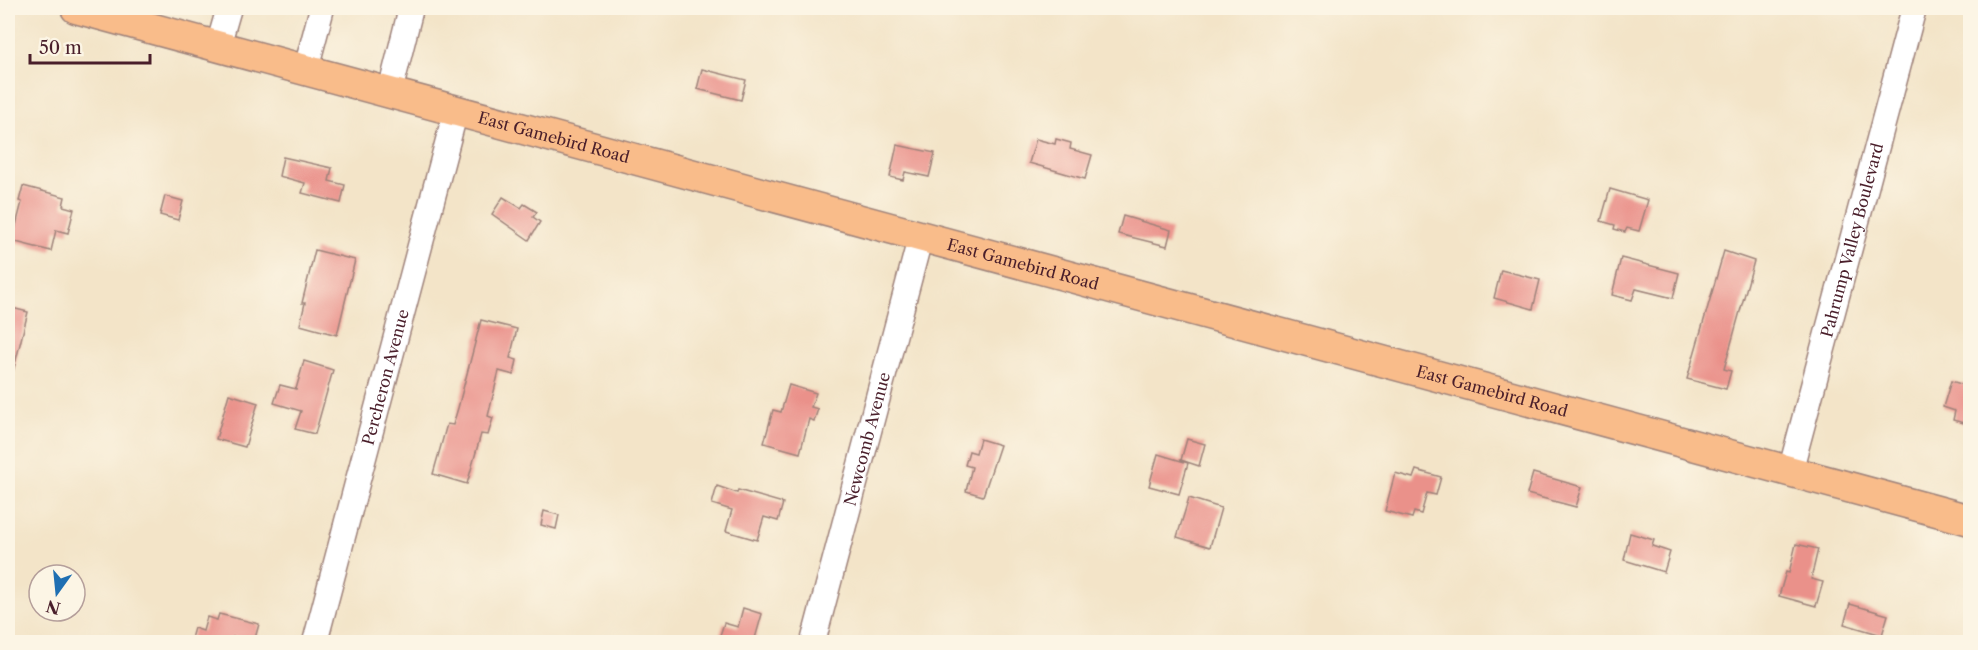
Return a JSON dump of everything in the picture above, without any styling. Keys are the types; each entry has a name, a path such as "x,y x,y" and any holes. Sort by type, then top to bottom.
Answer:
{"main road":[{"name":"East Gamebird Road","path":"76,8 1971,520"}],"street":[{"path":"218,46 229,8"},
{"path":"306,69 322,8"},
{"path":"390,92 411,8"},
{"name":"Pahrump Valley Boulevard","path":"1790,472 1914,8"},
{"name":"Percheron Avenue","path":"315,642 456,110"},
{"name":"Newcomb Avenue","path":"813,642 921,235"}],"building":[{"path":"702,69 746,80 741,100 697,89"},
{"path":"1036,139 1055,144 1056,139 1071,143 1070,149 1092,155 1085,179 1029,163"},
{"path":"897,145 935,153 929,177 905,172 903,180 890,177"},
{"path":"283,157 332,168 329,181 345,185 341,203 302,193 305,183 279,176"},
{"path":"23,186 65,197 63,206 74,209 68,233 56,230 51,251 12,241 22,202 19,201"},
{"path":"1610,189 1648,200 1639,231 1627,228 1625,232 1614,229 1615,225 1601,221"},
{"path":"165,196 183,201 178,220 160,215"},
{"path":"503,197 521,208 524,204 537,212 533,217 540,222 529,240 492,214"},
{"path":"1123,216 1171,230 1167,246 1118,234"},
{"path":"315,250 355,260 337,335 300,325 305,303 302,303"},
{"path":"1724,251 1754,261 1724,369 1731,371 1726,389 1687,379"},
{"path":"1621,258 1679,273 1673,298 1636,289 1632,300 1612,295"},
{"path":"1501,270 1540,280 1533,309 1494,298"},
{"path":"8,307 28,312 12,376 8,375"},
{"path":"481,320 517,329 510,358 517,360 514,375 499,371 488,416 493,418 488,435 481,434 467,484 433,474 447,424 453,425"},
{"path":"304,361 333,370 315,434 295,429 301,411 274,403 280,385 296,389"},
{"path":"1951,381 1971,387 1971,425 1953,420 1955,411 1943,407"},
{"path":"789,385 816,393 811,407 818,409 814,421 809,419 800,453 764,443 773,410 781,412"},
{"path":"229,394 258,403 245,447 216,439"},
{"path":"980,439 1000,445 983,496 966,491 972,467 965,465 969,451 976,453"},
{"path":"1187,439 1205,444 1199,466 1181,460"},
{"path":"1158,454 1188,463 1179,494 1149,486"},
{"path":"1416,470 1441,477 1436,495 1427,493 1421,514 1414,512 1412,518 1385,511 1395,473 1413,478"},
{"path":"1533,473 1582,487 1576,507 1527,494"},
{"path":"717,486 783,503 778,521 764,517 757,540 726,531 732,510 712,504"},
{"path":"1189,498 1221,508 1210,547 1177,537"},
{"path":"544,511 559,515 556,529 541,525"},
{"path":"1630,533 1654,540 1652,546 1670,552 1664,572 1624,560"},
{"path":"1796,544 1818,549 1811,579 1823,582 1816,606 1779,596 1786,572 1789,573"},
{"path":"1850,604 1888,615 1882,635 1844,624"},
{"path":"743,608 762,614 754,642 718,642 724,623 738,627"},
{"path":"219,614 259,624 254,642 233,637 232,642 190,642 194,628 203,631 207,617 217,620"}]}
